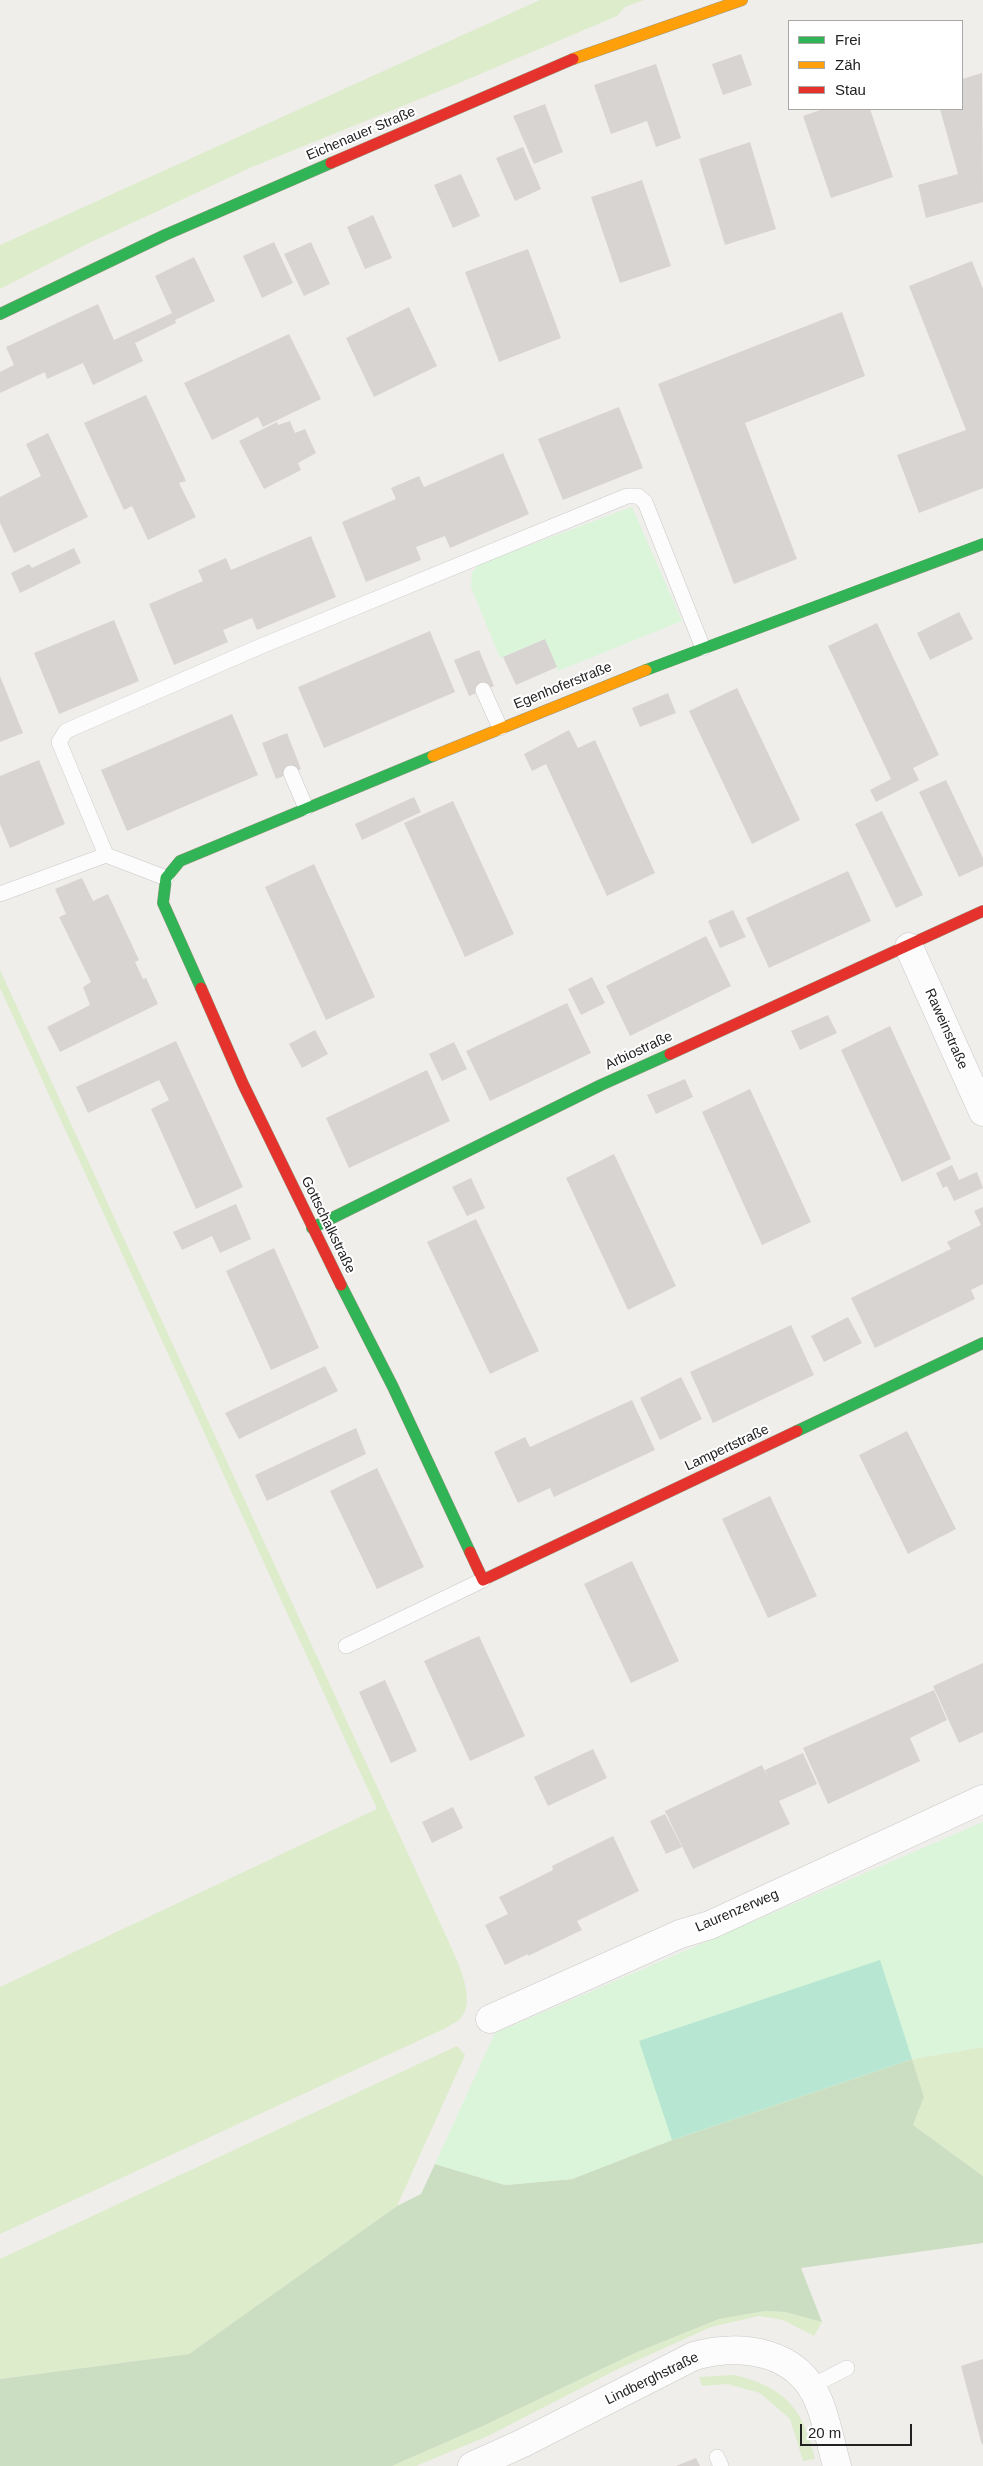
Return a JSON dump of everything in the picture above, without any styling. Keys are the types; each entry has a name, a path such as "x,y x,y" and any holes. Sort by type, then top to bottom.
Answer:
{"street":[{"name":"Eichenauer Straße","path":"0,314 165,235 562,63 742,0"},
{"name":"Egenhoferstraße","path":"166,878 180,861 500,728 881,580 983,544"},
{"name":"Gottschalkstraße","path":"166,878 164,903 243,1084 312,1228 393,1387 483,1580"},
{"name":"Arbiostraße","path":"312,1228 625,1074 909,947 983,911"},
{"name":"Raweinstraße","path":"909,947 983,1112"},
{"name":"Lampertstraße","path":"483,1580 983,1343"},
{"name":"Laurenzerweg","path":"490,2019 680,1934 710,1925 983,1799"},
{"name":"Lindberghstraße","path":"472,2466 523,2443 694,2356 717,2350 746,2350 774,2356 794,2369 810,2387 819,2402 836,2466"}],"lane":[{"path":"106,855 58,742 66,731 259,647 627,496 638,496 645,502 703,648"},
{"path":"483,690 500,728"},
{"path":"291,773 306,808"},
{"path":"0,894 106,855 166,878"},
{"path":"346,1646 483,1580"},
{"path":"810,2387 847,2368"}],"green space":[{"path":"540,0 644,0 625,7 617,16 452,86 252,167 87,244 0,289 0,245"},
{"path":"632,507 682,621 558,671 545,639 500,658 471,587 472,572 479,564"},
{"path":"0,970 451,1947 464,1980 467,2002 465,2012 459,2020 446,2028 0,2234 0,1987 377,1809 0,988"},
{"path":"983,1822 983,2047 912,2059 672,2140 572,2179 505,2185 435,2164 495,2033"},
{"path":"880,1960 912,2059 672,2140 639,2041"},
{"path":"457,2046 465,2055 397,2206 189,2354 0,2379 0,2259"},
{"path":"983,2047 983,2176 913,2125 924,2097 912,2059"},
{"path":"912,2059 924,2097 913,2125 983,2176 983,2243 801,2268 822,2322 785,2312 765,2311 719,2319 635,2353 483,2426 392,2466 0,2466 0,2379 189,2354 397,2206 421,2194 435,2164 505,2185 572,2179 672,2140"},
{"path":"765,2311 785,2312 822,2322 814,2336 783,2320 759,2316 711,2327 620,2368 488,2436 416,2466 392,2466 483,2426 635,2353 719,2319"},
{"path":"734,2375 767,2386 789,2403 805,2426 815,2459 803,2461 790,2419 760,2393 727,2384 702,2386 699,2377"}],"building":[{"path":"741,54 752,85 723,95 712,64"},
{"path":"656,64 681,138 656,147 647,121 611,134 594,85"},
{"path":"982,73 983,202 926,218 918,185 958,174 940,110 963,110 963,79"},
{"path":"545,104 563,152 534,164 513,116"},
{"path":"820,110 870,110 893,177 831,198 803,116"},
{"path":"750,142 776,229 725,245 699,159"},
{"path":"523,147 541,189 515,201 496,158"},
{"path":"461,174 480,216 453,228 434,185"},
{"path":"642,180 671,266 620,283 591,197"},
{"path":"373,215 392,258 365,269 347,227"},
{"path":"274,242 293,283 262,298 243,256"},
{"path":"311,242 330,284 304,296 284,254"},
{"path":"528,249 561,338 499,362 465,272"},
{"path":"194,257 215,301 175,320 176,323 135,343 143,361 93,385 83,363 47,379 45,372 0,393 0,372 14,365 6,347 98,304 114,340 172,313 155,276"},
{"path":"972,261 983,289 983,488 919,513 897,455 966,430 909,286"},
{"path":"409,307 437,366 374,397 346,338"},
{"path":"842,312 865,376 745,423 797,559 734,584 658,384"},
{"path":"289,334 321,399 263,427 258,417 212,440 184,383"},
{"path":"146,395 186,481 179,483 196,517 148,540 132,506 124,510 84,423"},
{"path":"619,407 643,468 563,500 538,439"},
{"path":"290,421 295,433 305,429 316,453 298,463 301,470 264,489 239,441 277,422 278,425"},
{"path":"48,433 88,517 14,553 0,523 0,497 41,476 26,444"},
{"path":"503,453 529,514 450,548 445,536 416,547 421,560 366,582 342,522 396,499 391,488 419,476 424,487"},
{"path":"311,536 336,597 257,630 252,618 223,630 228,642 174,665 149,604 203,581 198,570 226,558 231,570"},
{"path":"74,548 81,563 20,593 11,573 29,564 32,568"},
{"path":"959,612 973,639 930,660 917,633"},
{"path":"114,620 139,681 59,714 34,653"},
{"path":"877,623 939,755 913,768 919,780 876,802 870,790 891,779 828,646"},
{"path":"430,631 455,692 324,748 298,687"},
{"path":"545,639 557,667 516,685 503,657"},
{"path":"479,650 494,686 469,696 454,660"},
{"path":"0,676 23,733 0,742"},
{"path":"737,688 800,820 752,844 689,711"},
{"path":"668,693 676,713 640,727 632,708"},
{"path":"232,714 258,775 127,831 101,770"},
{"path":"569,730 578,748 595,740 655,873 607,896 546,764 532,771 524,754"},
{"path":"287,733 301,769 276,779 262,743"},
{"path":"39,760 65,824 10,848 0,824 0,776"},
{"path":"946,780 983,858 983,866 959,877 919,792"},
{"path":"414,797 421,812 362,840 355,824"},
{"path":"453,801 514,934 465,957 404,823"},
{"path":"882,811 923,895 896,908 855,824"},
{"path":"314,864 375,997 326,1020 265,887"},
{"path":"848,871 871,921 769,968 746,918"},
{"path":"82,878 93,901 108,894 139,960 135,962 143,979 146,978 158,1004 60,1052 47,1027 90,1005 83,987 91,982 59,917 66,914 55,889"},
{"path":"733,910 746,937 720,948 708,921"},
{"path":"706,936 731,986 630,1036 606,986"},
{"path":"592,977 605,1003 581,1015 568,989"},
{"path":"567,1003 591,1053 490,1101 466,1051"},
{"path":"828,1015 837,1033 800,1050 791,1031"},
{"path":"890,1026 951,1159 902,1182 841,1050"},
{"path":"315,1030 328,1054 302,1068 289,1044"},
{"path":"176,1041 243,1187 196,1209 151,1109 169,1100 159,1080 88,1113 76,1087"},
{"path":"454,1042 467,1069 442,1081 429,1054"},
{"path":"427,1070 450,1121 349,1168 326,1118"},
{"path":"685,1079 693,1097 656,1114 647,1095"},
{"path":"750,1089 811,1222 762,1245 702,1112"},
{"path":"614,1154 676,1286 628,1310 566,1178"},
{"path":"952,1165 959,1180 977,1172 983,1188 954,1201 947,1186 943,1188 936,1173"},
{"path":"471,1178 485,1208 467,1216 452,1187"},
{"path":"236,1204 251,1239 220,1253 212,1236 182,1250 173,1232"},
{"path":"983,1207 983,1284 971,1290 975,1299 875,1348 851,1298 951,1249 947,1242 981,1225 974,1211"},
{"path":"476,1219 539,1351 490,1374 427,1242"},
{"path":"274,1248 319,1348 271,1370 226,1271"},
{"path":"848,1317 862,1343 824,1362 811,1336"},
{"path":"791,1325 814,1375 713,1423 690,1372"},
{"path":"325,1366 338,1391 239,1439 225,1413"},
{"path":"681,1377 702,1419 660,1440 640,1398"},
{"path":"632,1400 655,1450 554,1497 550,1488 518,1503 494,1452 525,1437 530,1447"},
{"path":"356,1428 366,1454 267,1501 255,1475"},
{"path":"907,1431 956,1529 908,1554 859,1455"},
{"path":"377,1468 424,1567 377,1589 330,1491"},
{"path":"770,1496 817,1596 768,1618 722,1519"},
{"path":"632,1561 679,1661 631,1683 584,1584"},
{"path":"479,1636 525,1736 470,1761 424,1661"},
{"path":"983,1663 983,1732 959,1743 933,1686"},
{"path":"385,1680 417,1751 391,1763 359,1692"},
{"path":"934,1690 947,1720 910,1738 920,1761 828,1804 803,1748"},
{"path":"593,1749 607,1778 548,1806 534,1777"},
{"path":"803,1753 817,1784 779,1801 790,1824 693,1869 665,1811 762,1765 769,1780 765,1770"},
{"path":"453,1807 463,1828 432,1843 422,1822"},
{"path":"665,1814 682,1847 666,1854 650,1821"},
{"path":"613,1836 639,1891 577,1921 582,1930 505,1965 485,1925 508,1914 499,1897 553,1870 552,1866"},
{"path":"983,2359 983,2444 982,2445 961,2366"},
{"path":"696,2458 700,2466 676,2466"}],"traffic: fast":[{"path":"0,314 165,235 331,163"},
{"path":"646,670 983,544"},
{"path":"201,988 163,903 166,878 180,861 433,756"},
{"path":"312,1228 601,1085 670,1054"},
{"path":"341,1285 393,1387 470,1552"},
{"path":"797,1431 983,1343"}],"traffic: slow":[{"path":"573,59 742,0"},
{"path":"433,756 646,670"}],"traffic: jam":[{"path":"331,163 573,59"},
{"path":"670,1054 983,911"},
{"path":"201,988 243,1084 341,1285"},
{"path":"470,1552 483,1580 797,1431"}]}
